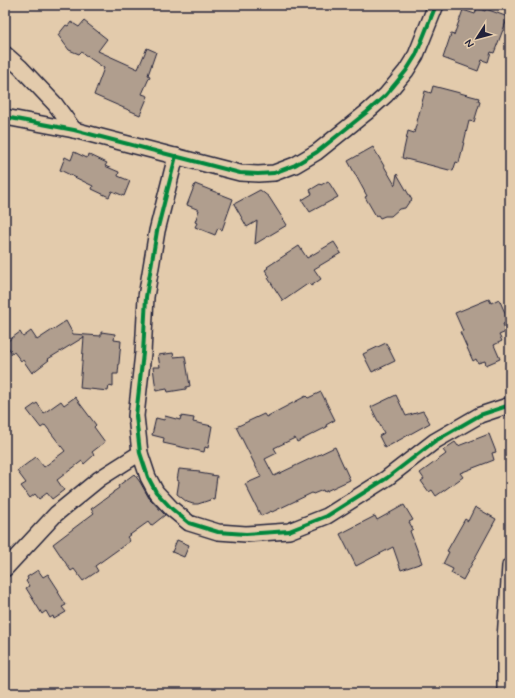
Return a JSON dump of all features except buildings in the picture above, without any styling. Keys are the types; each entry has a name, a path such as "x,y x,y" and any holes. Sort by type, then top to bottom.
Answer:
{"street":[{"path":"5,117 74,130 240,173 274,173 295,165 317,152 386,95 416,55 436,5"},
{"path":"5,54 20,67 55,104 74,130"},
{"path":"176,156 157,231 146,297 143,353 136,416 140,453 148,477 156,492 172,509 189,523 218,532 246,534 290,531 327,516 387,478 434,441 480,415 510,405"},
{"path":"5,569 56,514 99,479 140,453"},
{"path":"505,693 505,639 510,566"}],"cycle path":[{"path":"5,117 74,130 240,173 274,173 295,165 317,152 386,95 406,71 416,55 436,5"},
{"path":"176,156 157,231 146,297 143,353 136,416 140,453 148,477 156,492 172,509 189,523 218,532 246,534 289,531 327,516 387,478 435,441 480,415 510,405"}]}
